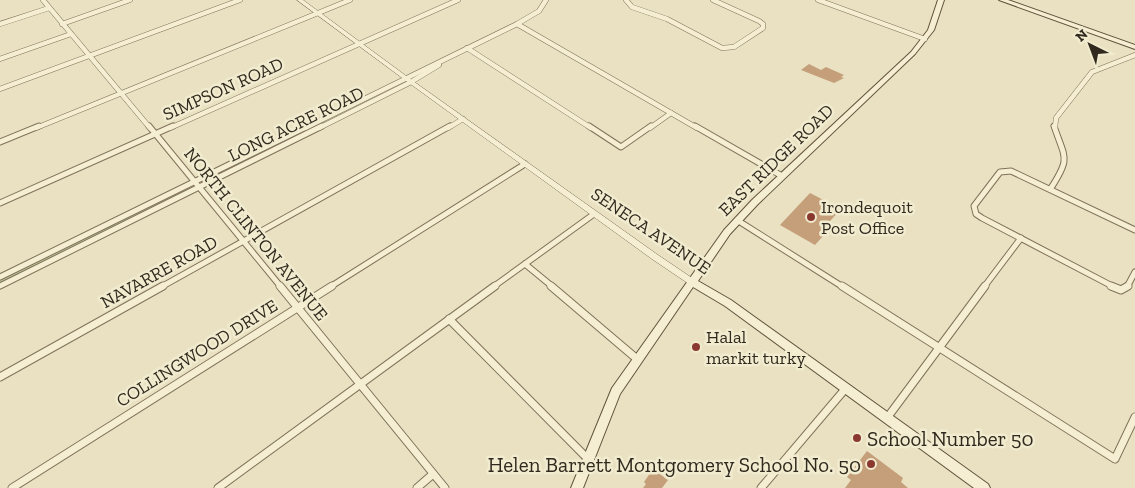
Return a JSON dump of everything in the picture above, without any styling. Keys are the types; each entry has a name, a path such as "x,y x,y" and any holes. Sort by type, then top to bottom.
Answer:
{"main road":[{"name":"EAST RIDGE ROAD","path":"576,488 609,405 637,359 737,220 913,54 934,24 941,0"},
{"path":"1002,0 1135,47"},
{"name":"SENECA AVENUE","path":"692,282 728,303 984,488"}],"street":[{"name":"NORTH CLINTON AVENUE","path":"43,0 445,488"},
{"path":"62,24 130,0"},
{"path":"0,89 240,0"},
{"name":"SENECA AVENUE","path":"300,0 594,214 692,282"},
{"path":"0,142 350,0"},
{"name":"SIMPSON ROAD","path":"0,203 458,0"},
{"name":"LONG ACRE ROAD","path":"0,286 198,188 467,48 518,24 535,14 546,0"},
{"path":"626,1 632,8 653,14 722,48 734,47 763,28 763,24 759,21 712,0"},
{"path":"818,0 925,39"},
{"path":"0,24 49,8"},
{"path":"518,24 782,176"},
{"path":"0,59 71,34"},
{"path":"467,48 621,147 671,113"},
{"path":"1051,188 1064,168 1067,159 1054,126 1056,118 1092,72 1135,55"},
{"name":"LONG ACRE ROAD","path":"0,278 194,182 408,80"},
{"name":"NAVARRE ROAD","path":"0,377 463,119"},
{"name":"COLLINGWOOD DRIVE","path":"12,488 525,164"},
{"path":"1135,230 1013,171 1000,172 975,205 974,210 979,216 1117,289 1127,288 1135,272"},
{"path":"218,488 594,214"},
{"path":"737,220 1116,459 1135,417"},
{"path":"887,418 1021,238"},
{"path":"525,264 637,359"},
{"path":"449,319 588,459"},
{"path":"761,488 846,388"},
{"path":"417,488 433,474"}],"green space":[{"path":"404,82 204,183 200,182 201,181"},
{"path":"187,188 191,189 0,284 0,280"}],"building":[{"path":"809,64 821,70 826,67 844,75 841,77 844,78 834,83 801,70"},
{"name":"Irondequoit Post Office","path":"810,193 841,209 819,233 823,236 815,245 780,225"},
{"name":"Helen Barrett Montgomery School No. 50","path":"867,451 903,478 901,482 908,488 845,488 851,480 847,477"},
{"path":"653,469 668,480 662,488 643,488 646,484 644,482"}],"place":[{"name":"Irondequoit Post Office","path":"811,217"},
{"name":"Halal markit turky","path":"696,347"},
{"name":"School Number 50","path":"857,438"},
{"name":"Helen Barrett Montgomery School No. 50","path":"871,464"}]}
